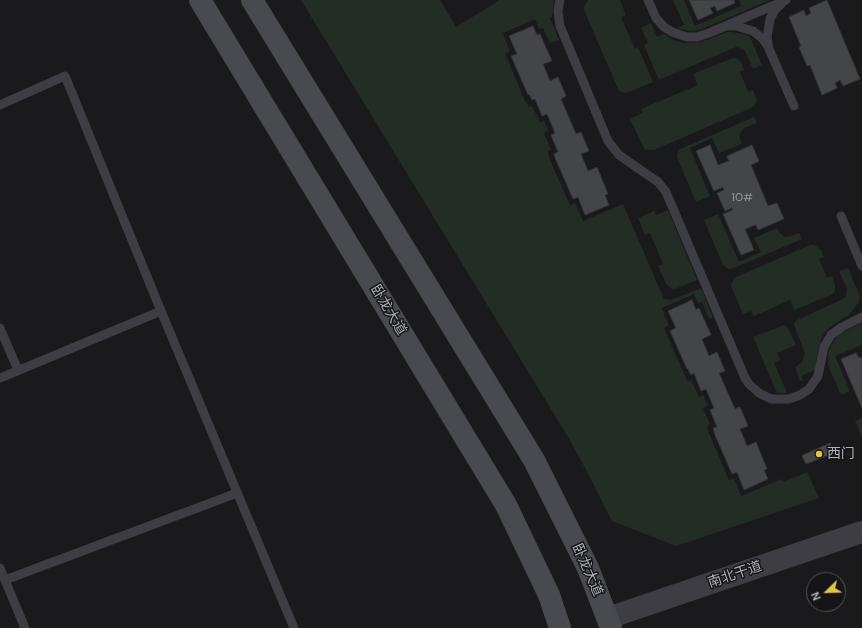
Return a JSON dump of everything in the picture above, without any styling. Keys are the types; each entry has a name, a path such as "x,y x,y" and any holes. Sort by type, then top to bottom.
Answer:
{"main road":[{"name":"卧龙大道","path":"200,0 506,505 549,595 560,628"},
{"name":"卧龙大道","path":"252,0 534,460 588,568 609,623"}],"street":[{"name":"南北干道","path":"609,623 862,532"}],"lane":[{"path":"560,0 558,11 560,26 608,140 619,155 658,182 666,192 745,378 749,384 759,393 771,399 789,399 800,395 812,386 818,376 824,347 831,335 837,330 858,319 862,310"},
{"path":"648,0 656,18 664,27 682,36 697,36 721,28 786,0"},
{"path":"769,49 767,37 768,24 775,10 786,0"},
{"path":"721,28 736,26 747,28 758,34 766,43 794,106"},
{"path":"0,104 66,76 161,311 294,628"},
{"path":"841,216 862,266"},
{"path":"0,378 161,311"},
{"path":"0,328 18,370"},
{"path":"5,580 237,493"},
{"path":"0,568 25,628"}],"shaded area":[{"path":"301,0 440,0 456,27 500,0 554,0 552,17 550,18 559,40 550,43 543,28 539,29 535,19 503,33 510,51 505,53 525,101 529,107 532,106 540,122 544,121 549,131 544,133 551,150 548,151 549,158 570,205 575,203 583,221 623,204 664,299 671,300 701,288 713,317 709,319 702,302 698,303 694,294 662,308 669,325 664,328 688,382 691,380 699,397 703,395 708,405 703,408 710,424 707,426 709,433 729,480 734,478 741,496 782,479 783,482 807,472 819,498 676,546 612,521 568,437"},
{"path":"588,0 620,0 626,15 621,17 635,49 638,47 653,82 629,92 625,93 619,91 584,10"},
{"path":"673,0 684,0 695,26 741,6 739,0 770,0 702,29 691,31 677,28 684,25"},
{"path":"651,23 657,37 664,34 673,40 685,43 701,42 727,32 744,34 750,37 762,65 753,69 744,49 736,47 659,80 644,45 648,43 641,28"},
{"path":"736,58 741,62 744,70 740,72 748,92 753,90 757,100 754,106 654,150 646,150 630,119 643,113 641,109 698,85 693,74"},
{"path":"754,117 757,123 744,128 740,133 739,136 742,144 719,153 712,138 690,148 710,196 696,202 677,157 678,150"},
{"path":"668,210 697,280 675,289 666,284 658,266 663,264 650,233 645,235 638,218 654,211 656,215"},
{"path":"718,214 739,262 761,252 754,238 777,228 785,237 799,233 802,239 734,268 728,269 723,265 704,220"},
{"path":"810,245 814,245 821,250 824,257 819,259 827,278 832,276 835,291 831,295 794,310 790,300 754,316 751,311 743,314 731,286 734,278"},
{"path":"848,268 860,297 859,302 849,315 826,331 822,337 818,350 815,370 801,376 803,380 800,381 795,367 802,362 805,353 794,325 795,321 846,297 847,289 839,271"},
{"path":"862,323 862,345 835,356 850,391 841,395 828,365 829,350 840,334"},
{"path":"784,325 788,328 796,345 777,353 780,360 774,363 787,393 777,393 753,337"},
{"path":"862,418 862,437 855,421"}],"building":[{"path":"689,0 734,0 735,3 717,11 715,6 710,8 713,13 698,20"},
{"path":"827,0 860,79 843,86 840,80 835,83 837,88 822,95 810,65 807,66 799,47 801,46 789,17 804,10 806,16 811,13 809,8"},
{"path":"533,26 537,35 540,34 552,61 543,64 550,81 558,77 566,96 561,99 576,134 581,132 589,151 581,154 588,171 597,167 608,194 605,195 609,205 585,215 578,197 573,199 556,160 554,154 558,152 551,135 555,133 547,114 542,116 535,99 532,100 529,94 528,95 511,56 517,54 509,36"},
{"path":"710,145 718,165 729,161 727,156 752,145 759,161 751,165 768,206 777,203 784,219 758,230 756,225 745,229 754,250 741,255 723,214 733,210 732,208 725,211 717,193 724,190 723,187 714,191 696,151"},
{"path":"692,300 696,310 699,308 711,335 702,339 709,356 717,352 725,371 719,373 735,409 740,407 748,426 740,429 747,446 756,442 767,469 764,470 768,479 744,490 737,472 732,474 715,435 713,428 717,427 710,410 714,408 706,389 701,391 694,373 691,375 687,369 670,331 676,328 668,311"},
{"path":"856,353 859,358 862,357 862,408 841,359"},
{"name":"西门","path":"830,443 834,453 806,464 802,456 803,455"}],"place":[{"name":"西门","path":"819,454"}]}
